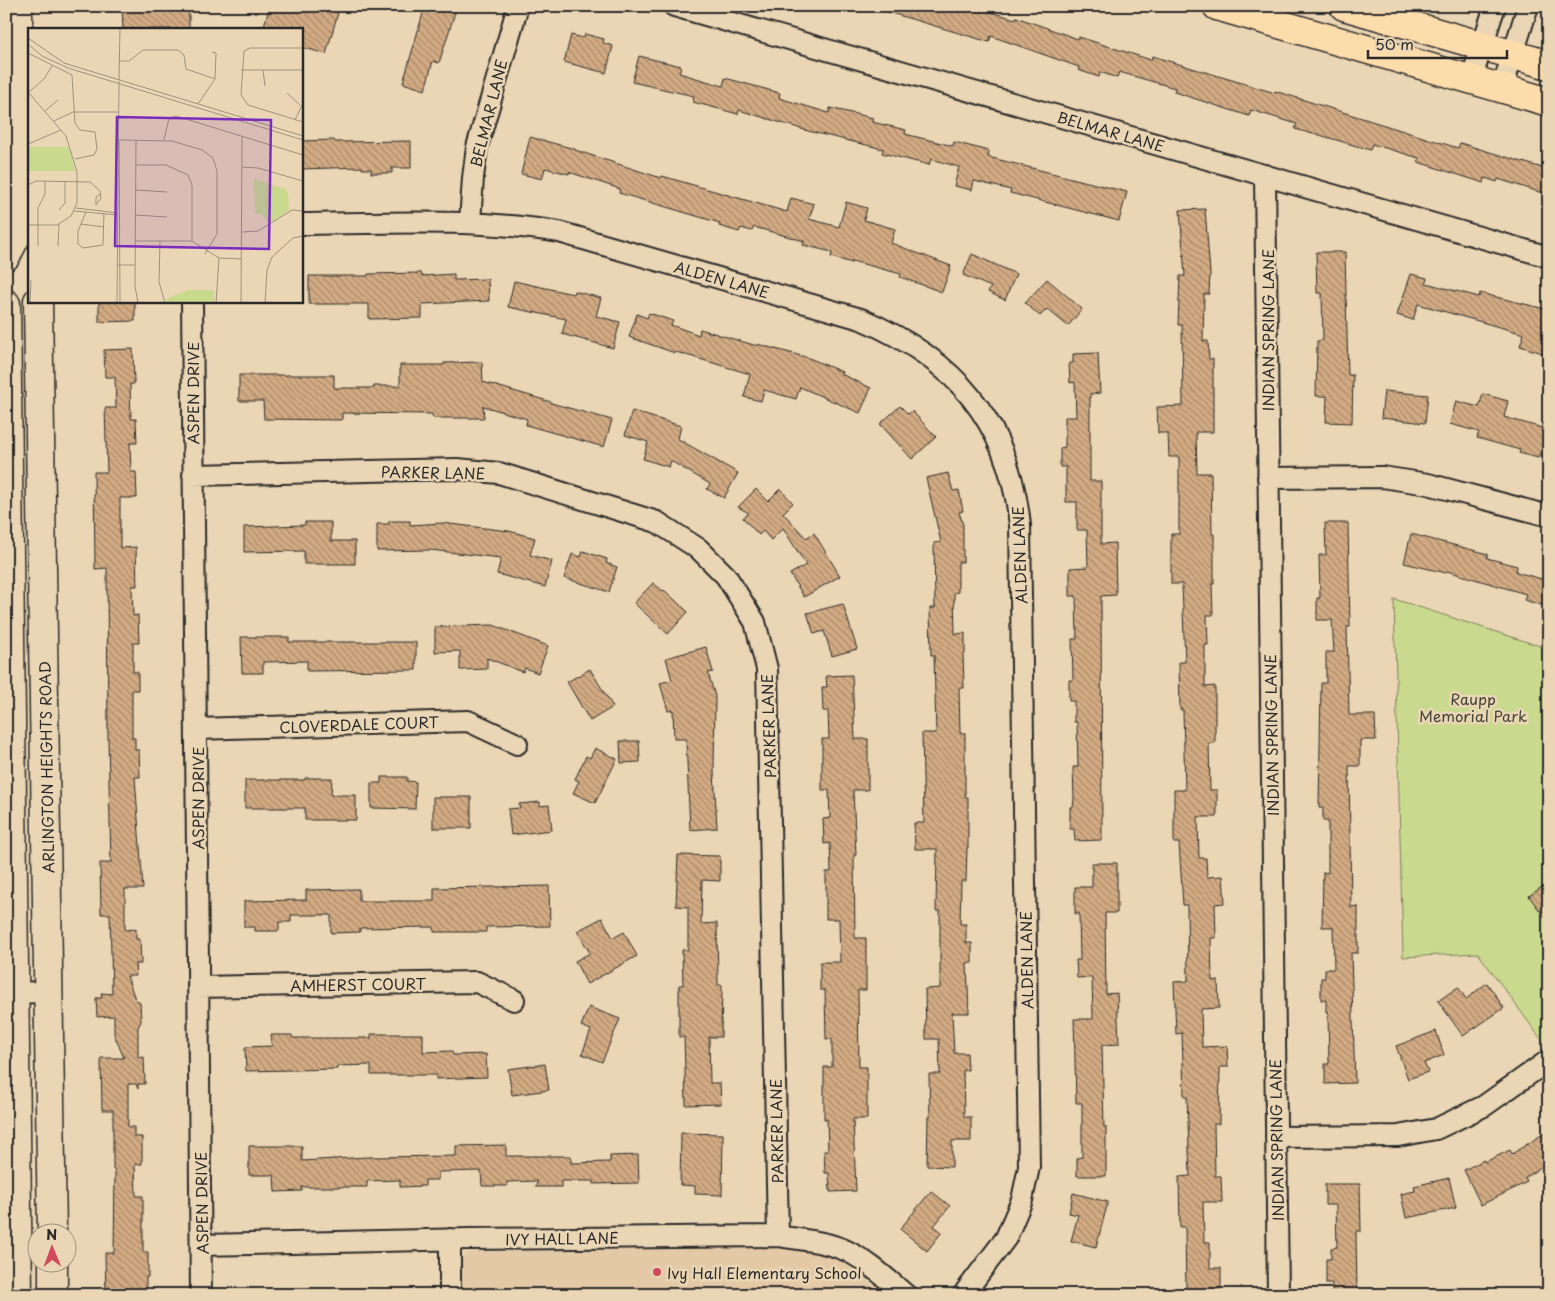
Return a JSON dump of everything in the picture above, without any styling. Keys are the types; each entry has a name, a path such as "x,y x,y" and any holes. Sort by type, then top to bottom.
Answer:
{"main road":[{"path":"6,256 26,233 18,6"},
{"path":"1217,6 1549,102"},
{"path":"1344,6 1549,65"},
{"name":"ARLINGTON HEIGHTS ROAD","path":"38,302 52,1224"},
{"path":"6,304 10,993 18,1295"},
{"path":"53,1274 53,1295"}],"street":[{"name":"BELMAR LANE","path":"470,222 477,147 518,6"},
{"name":"BELMAR LANE","path":"674,6 1549,256"},
{"path":"1471,80 1495,6"},
{"path":"1502,89 1528,6"},
{"name":"INDIAN SPRING LANE","path":"1265,175 1278,1295"},
{"name":"ALDEN LANE","path":"302,224 470,222 559,232 861,319 921,350 947,370 973,398 996,437 1012,482 1018,504 1020,525 1029,1167 1022,1200 1006,1238 963,1295"},
{"name":"ASPEN DRIVE","path":"192,302 201,1295"},
{"name":"PARKER LANE","path":"193,475 457,469 499,473 656,522 700,550 726,576 755,622 768,669 778,1236"},
{"path":"1268,478 1382,477 1428,484 1549,516"},
{"name":"CLOVERDALE COURT","path":"196,729 468,721 517,744"},
{"path":"10,964 49,963"},
{"name":"AMHERST COURT","path":"198,987 477,982 514,1000"},
{"path":"10,993 49,992"},
{"path":"1276,1137 1398,1136 1436,1129 1484,1106 1549,1060"},
{"name":"IVY HALL LANE","path":"201,1245 778,1236 823,1243 845,1250 867,1262 906,1295"},
{"path":"450,1240 450,1295"}],"shaded area":[{"name":"Ivy Hall Elementary School","path":"771,1246 811,1250 837,1259 861,1275 885,1295 458,1295 458,1269 461,1260 467,1254 477,1251"}],"green space":[{"name":"Raupp Memorial Park","path":"1394,599 1549,649 1549,1050 1478,953 1403,957"}],"building":[{"path":"122,6 189,6 189,28 123,28"},
{"path":"270,6 340,6 326,54 302,47 302,28 263,28"},
{"path":"425,6 457,6 439,63 433,61 425,90 403,83"},
{"path":"881,6 970,6 1015,19 1016,17 1078,39 1079,37 1151,60 1152,56 1275,93 1275,91 1458,148 1460,143 1549,170 1549,195 1498,179 1497,182 1485,178 1484,183 1418,162 1419,158 1372,144 1370,150 1295,129 1297,124 1251,110 1249,116 1174,92 1175,88 1119,72 1117,78 1100,72 1099,77 1078,70 1079,67 991,36 989,42 881,10"},
{"path":"585,34 604,39 603,43 613,46 606,73 564,62 571,35 584,38"},
{"path":"639,56 681,66 679,73 723,86 725,78 780,93 779,98 829,113 830,108 873,118 872,122 906,130 905,134 953,146 954,142 989,151 988,157 1127,192 1119,221 1010,193 1011,190 974,181 972,190 954,186 959,167 931,159 929,165 882,153 883,149 808,131 739,110 738,114 693,102 694,96 632,82"},
{"path":"530,137 575,149 661,178 662,176 787,212 791,198 814,204 809,219 839,227 846,202 867,208 864,220 895,229 891,243 951,266 942,292 900,277 901,274 831,257 832,252 803,245 804,241 754,227 752,231 741,228 739,232 719,226 720,223 619,193 620,189 569,172 569,174 545,168 542,179 521,174"},
{"path":"302,141 411,141 411,168 392,168 392,173 371,173 371,169 362,169 362,167 302,169"},
{"path":"1205,209 1210,273 1209,294 1204,294 1203,341 1208,341 1209,359 1213,359 1213,432 1196,432 1197,473 1211,473 1214,584 1212,584 1213,615 1207,615 1208,645 1205,645 1205,687 1215,686 1215,743 1209,743 1210,790 1217,790 1217,817 1198,817 1199,858 1206,858 1207,877 1223,876 1225,903 1215,904 1216,938 1211,938 1212,981 1218,980 1219,1008 1201,1009 1202,1047 1227,1046 1228,1067 1220,1067 1219,1124 1214,1124 1215,1176 1221,1176 1222,1202 1203,1202 1204,1242 1210,1242 1210,1268 1221,1268 1221,1289 1186,1290 1185,1227 1180,1227 1179,1177 1190,1176 1187,1096 1184,1096 1182,1033 1176,1034 1174,982 1188,981 1187,905 1183,905 1179,843 1174,843 1174,790 1185,790 1183,710 1180,710 1179,662 1185,662 1182,584 1171,584 1171,534 1179,534 1179,457 1169,457 1168,433 1158,433 1157,407 1183,406 1182,325 1178,325 1180,276 1185,276 1180,210"},
{"path":"1316,252 1345,252 1348,375 1353,375 1352,423 1326,422 1327,396 1316,396 1317,341 1323,340 1322,293 1317,293"},
{"path":"972,254 1016,274 1005,300 988,292 991,287 963,275"},
{"path":"421,273 422,276 454,274 454,280 488,279 489,301 422,304 422,318 369,319 369,304 309,304 309,276 368,276 368,274"},
{"path":"1411,274 1427,278 1426,283 1479,297 1480,293 1549,310 1549,355 1520,346 1524,334 1418,304 1413,320 1397,315"},
{"path":"1047,279 1082,309 1068,326 1047,309 1040,316 1025,303"},
{"path":"514,281 573,294 574,291 601,298 596,316 620,322 613,348 562,334 566,319 508,307"},
{"path":"99,302 135,302 135,321 99,322"},
{"path":"649,313 673,321 671,325 699,335 700,329 757,346 757,344 809,358 842,372 841,374 871,388 860,413 800,387 796,399 764,390 761,401 744,397 750,374 675,353 629,337 637,314 647,318"},
{"path":"133,349 134,384 130,384 131,419 136,419 137,443 130,443 131,472 136,472 137,498 120,498 120,548 136,547 137,586 132,586 133,616 138,615 139,643 133,643 133,672 138,672 138,690 132,690 132,738 135,738 135,750 139,750 140,777 135,777 143,889 125,889 125,930 136,929 136,939 140,939 141,964 135,964 136,976 127,976 135,999 140,1003 141,1022 138,1027 138,1058 144,1057 145,1084 138,1084 138,1089 136,1084 128,1084 128,1127 134,1127 134,1137 142,1137 142,1164 135,1164 136,1196 143,1196 143,1252 148,1252 148,1277 146,1277 146,1295 106,1295 105,1253 114,1253 115,1170 113,1170 113,1110 102,1110 101,1058 124,1058 114,1034 114,1016 97,1017 96,998 102,998 101,993 112,994 110,914 101,914 100,863 111,863 107,568 95,569 94,472 107,472 105,408 116,408 115,377 105,377 104,350"},
{"path":"1098,353 1100,393 1090,394 1090,481 1101,481 1101,544 1115,543 1116,595 1101,596 1102,840 1075,841 1074,829 1070,829 1070,807 1073,807 1074,799 1073,767 1078,767 1077,722 1074,722 1074,701 1069,701 1069,680 1073,680 1072,639 1077,639 1076,596 1070,596 1070,568 1088,567 1087,530 1077,530 1077,502 1066,502 1066,467 1060,467 1060,448 1065,447 1065,417 1076,417 1075,382 1070,383 1069,363 1073,363 1073,354"},
{"path":"482,362 483,382 612,420 604,447 526,425 527,419 483,406 484,418 433,418 432,414 342,413 342,420 264,419 263,401 239,401 239,375 334,375 334,388 374,388 374,386 400,386 400,365 444,365 444,363"},
{"path":"1384,391 1428,395 1425,423 1381,418"},
{"path":"1483,394 1508,401 1504,417 1549,430 1549,457 1539,454 1538,458 1519,453 1520,450 1477,438 1479,432 1450,424 1456,401 1479,407"},
{"path":"900,406 908,414 912,411 936,437 912,459 880,424"},
{"path":"632,411 681,426 678,439 738,473 724,498 707,489 710,484 671,461 669,467 643,459 648,442 625,435"},
{"path":"948,473 953,491 959,490 963,511 959,512 963,525 963,562 958,562 958,592 954,593 955,634 965,633 965,654 963,654 964,688 959,688 960,733 965,733 965,797 968,797 966,881 961,881 960,924 966,924 966,943 972,943 972,963 967,963 969,1013 952,1013 954,1053 967,1053 968,1070 963,1070 964,1117 971,1117 971,1141 952,1141 952,1167 927,1166 928,1117 930,1117 929,1074 940,1074 939,1039 926,1039 925,989 940,988 940,911 936,911 937,849 915,849 914,823 924,823 922,733 936,733 934,655 931,655 930,608 935,608 934,543 941,542 926,478"},
{"path":"756,489 768,501 780,489 793,503 783,513 806,538 814,533 840,576 804,597 790,574 806,565 783,528 771,540 763,531 759,535 743,518 749,513 738,507"},
{"path":"389,521 410,521 410,525 442,523 509,531 535,538 530,555 552,561 545,587 497,574 501,558 430,550 377,551 377,524 389,524"},
{"path":"305,522 331,522 331,541 355,541 355,564 304,564 304,551 244,552 244,527 305,525"},
{"path":"1325,523 1348,523 1350,627 1347,627 1349,715 1375,715 1376,740 1360,740 1360,766 1349,766 1351,907 1358,906 1358,953 1351,953 1355,1083 1325,1084 1325,1064 1329,1064 1328,1012 1326,1012 1326,1000 1321,1000 1321,978 1325,978 1325,969 1334,969 1333,927 1322,927 1323,872 1328,873 1328,821 1323,821 1323,808 1319,808 1321,683 1326,683 1326,652 1334,652 1332,620 1317,620 1317,598 1320,598 1319,555 1326,555"},
{"path":"1411,534 1488,554 1487,558 1517,566 1516,572 1549,581 1549,607 1524,600 1526,594 1447,571 1446,573 1404,563"},
{"path":"583,551 607,559 606,563 617,567 609,592 564,578 572,554 581,557"},
{"path":"653,583 664,590 688,612 668,634 634,603"},
{"path":"843,604 857,649 832,656 824,631 814,634 807,613"},
{"path":"493,625 548,646 538,673 525,668 523,672 487,658 487,669 460,670 460,651 435,652 435,627"},
{"path":"241,637 289,637 289,642 416,642 416,670 307,671 307,661 263,662 263,673 242,673"},
{"path":"706,647 713,672 708,673 715,696 714,771 717,828 690,830 686,739 674,739 673,710 668,711 660,683 672,680 666,658"},
{"path":"590,669 613,707 590,721 567,682"},
{"path":"852,675 855,739 868,739 868,790 853,790 856,855 854,855 855,938 866,938 866,990 858,990 859,1067 867,1067 867,1119 853,1119 856,1191 830,1192 829,1173 825,1173 824,1151 828,1151 827,1119 824,1119 824,1067 832,1067 832,1039 826,1039 825,990 820,990 820,962 840,962 839,919 826,919 826,872 831,872 830,843 824,844 823,819 830,818 829,790 822,790 822,739 829,739 828,711 823,711 822,687 827,687 826,676"},
{"path":"620,741 639,741 640,762 621,763"},
{"path":"595,748 617,759 595,803 573,793 579,781 575,779 586,756 590,758"},
{"path":"381,777 407,777 407,781 416,782 415,809 371,808 371,783 381,783"},
{"path":"305,778 332,778 331,795 356,795 356,820 305,820 305,808 245,808 245,780 305,780"},
{"path":"433,797 471,797 471,828 433,828"},
{"path":"540,802 540,806 549,805 552,830 511,835 508,809 520,808 519,804"},
{"path":"678,855 720,856 720,881 702,880 701,924 717,923 718,985 722,985 721,1037 709,1037 710,1083 720,1083 721,1104 686,1105 684,1037 679,1037 679,985 683,985 682,950 688,950 688,907 676,906"},
{"path":"1092,863 1117,863 1117,913 1105,913 1106,994 1117,993 1119,1044 1102,1045 1106,1176 1077,1176 1077,1158 1082,1157 1082,1103 1076,1103 1074,1019 1093,1019 1092,977 1077,978 1076,960 1080,960 1079,913 1075,914 1075,887 1092,887"},
{"path":"1549,882 1549,923 1529,896"},
{"path":"549,886 550,926 486,927 486,932 434,932 434,927 360,928 360,932 331,933 331,915 291,915 291,922 279,922 279,931 255,931 255,927 244,927 244,901 306,900 306,890 359,889 359,901 434,901 434,888"},
{"path":"602,918 613,938 624,932 637,956 587,984 575,961 590,953 577,931"},
{"path":"1487,983 1504,1008 1463,1036 1438,1001 1458,987 1466,999"},
{"path":"589,1007 620,1019 602,1062 582,1054 591,1030 581,1026"},
{"path":"1436,1031 1444,1055 1424,1063 1428,1072 1408,1079 1396,1046"},
{"path":"371,1034 423,1034 423,1052 452,1051 453,1055 486,1054 487,1077 436,1079 436,1075 371,1075 371,1065 337,1066 337,1069 246,1071 245,1047 272,1046 271,1035 292,1035 292,1038 371,1038"},
{"path":"545,1064 549,1090 512,1095 508,1069"},
{"path":"1549,1130 1549,1161 1525,1178 1527,1182 1481,1205 1464,1170 1510,1150 1512,1154"},
{"path":"681,1133 723,1134 722,1195 695,1194 695,1186 680,1185"},
{"path":"506,1145 506,1156 571,1156 571,1163 610,1162 610,1156 638,1155 639,1183 594,1184 594,1181 561,1181 561,1187 536,1187 537,1181 507,1182 507,1186 482,1186 481,1171 438,1172 438,1180 425,1180 425,1186 400,1187 400,1180 367,1181 367,1187 302,1187 302,1191 275,1192 274,1175 249,1175 249,1146 302,1146 302,1161 367,1157 456,1156 456,1146"},
{"path":"1449,1178 1456,1208 1406,1218 1401,1194 1415,1191 1414,1186"},
{"path":"1325,1184 1360,1184 1361,1231 1356,1231 1357,1294 1332,1294 1332,1283 1326,1283 1326,1259 1331,1259 1331,1248 1337,1247 1336,1205 1325,1205"},
{"path":"931,1191 950,1206 934,1226 942,1232 927,1251 900,1229"},
{"path":"1073,1193 1108,1202 1096,1247 1071,1241 1078,1215 1069,1213"}],"place":[{"name":"Ivy Hall Elementary School","path":"657,1272"}]}
